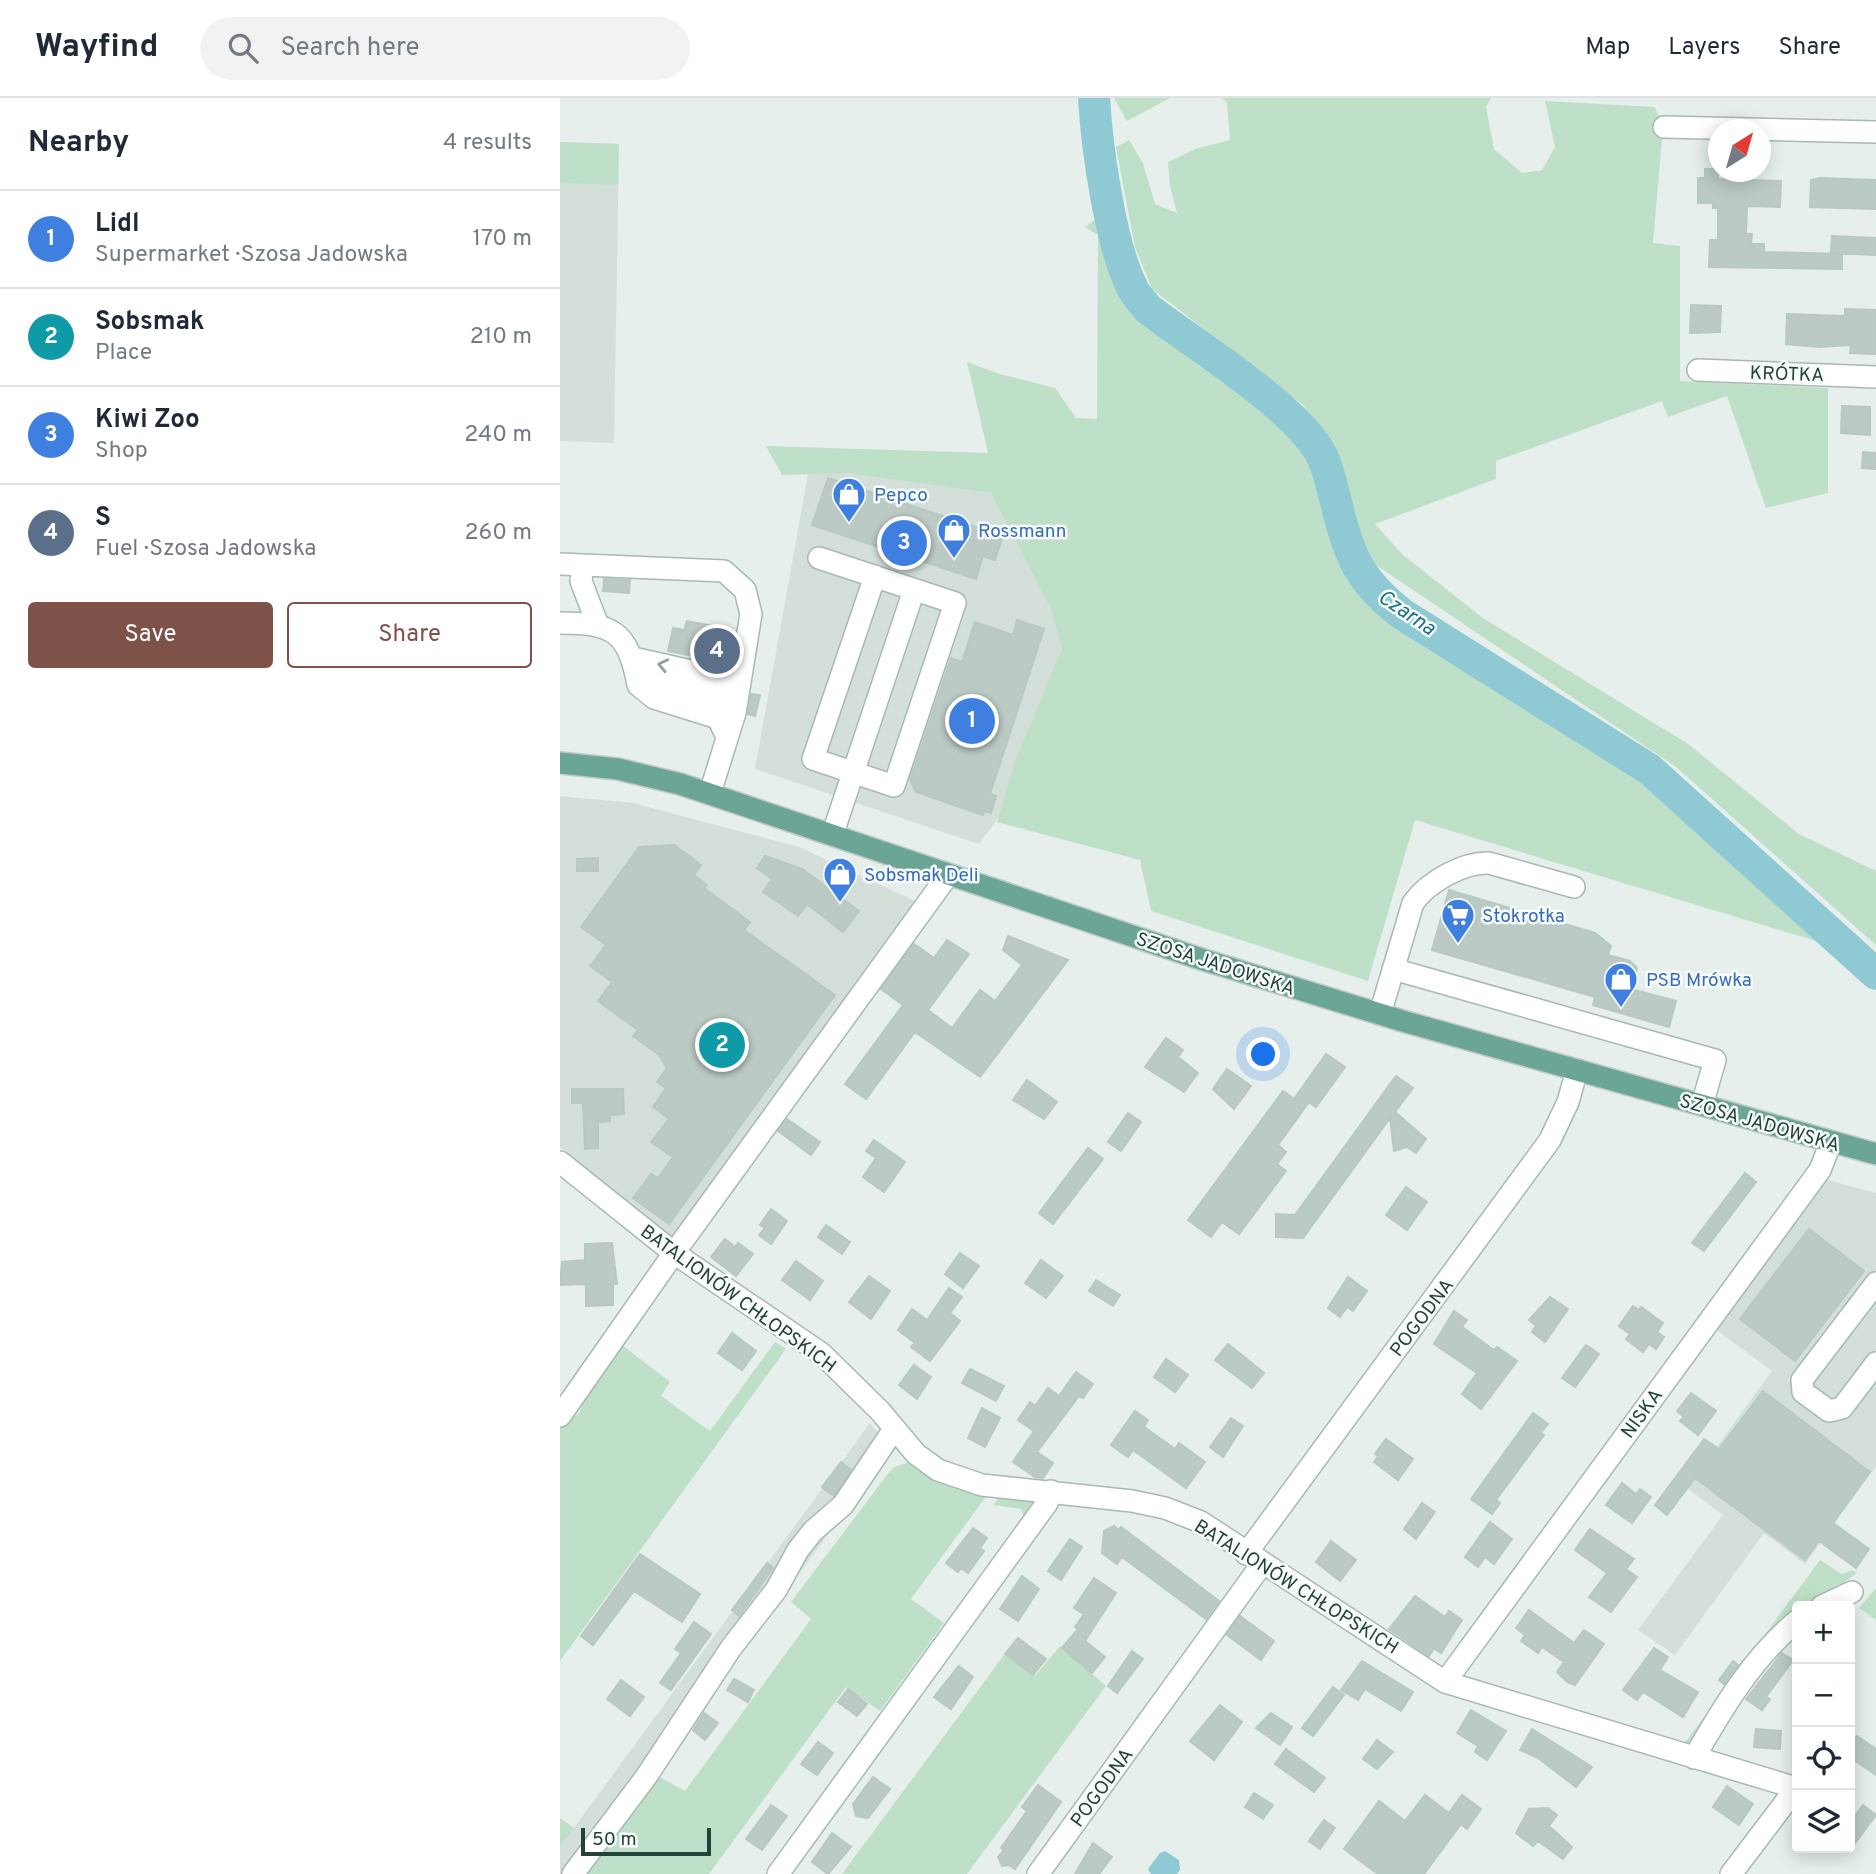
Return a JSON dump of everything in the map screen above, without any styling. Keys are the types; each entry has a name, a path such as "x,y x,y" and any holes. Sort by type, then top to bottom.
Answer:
{"main road":[{"name":"SZOSA JADOWSKA","path":"560,763 618,769 710,793 833,833 948,875 1380,1014 1876,1154"}],"street":[{"path":"1664,127 1876,132"},
{"name":"KRÓTKA","path":"1698,370 1876,377"},
{"path":"819,558 875,576 914,590 955,603 894,786 813,759 875,576"},
{"path":"560,564 712,570 733,576 745,590 751,607 739,693 710,793"},
{"path":"583,565 578,623 619,634 635,668 638,685 654,698 718,718 727,737"},
{"path":"833,833 914,590"},
{"path":"635,668 739,693"},
{"path":"1380,1014 1413,903 1422,891 1475,862 1489,863 1574,887"},
{"path":"560,1416 674,1253 948,875"},
{"path":"1393,970 1715,1060 1702,1105"},
{"name":"POGODNA","path":"1038,1874 1254,1559 1550,1140 1568,1102 1577,1070"},
{"name":"NISKA","path":"1445,1682 1820,1170 1831,1142"},
{"name":"BATALIONÓW CHŁOPSKICH","path":"560,1162 674,1253 822,1354 920,1458 951,1476 982,1485 1095,1495 1165,1508 1201,1522 1445,1682 1793,1787 1787,1800 1731,1874"},
{"path":"1876,1283 1802,1380 1803,1392 1829,1411 1842,1408 1876,1363"},
{"path":"573,1874 646,1777 730,1648 776,1590 798,1550 813,1531 843,1505 894,1429"},
{"path":"778,1874 1047,1503 1051,1491"},
{"path":"1833,1601 1852,1592"},
{"path":"1694,1758 1720,1713 1761,1658 1792,1626"}],"shaded area":[{"path":"560,142 619,144 614,443 560,441"},
{"path":"810,463 991,469 1087,694 979,844 755,769"},
{"path":"560,796 633,803 799,847 917,902 677,1242 560,1147"},
{"path":"1824,1179 1876,1193 1876,1466 1805,1564 1764,1533 1675,1655 1638,1630 1723,1515 1687,1488 1772,1371 1714,1328"},
{"path":"870,1423 891,1448 580,1874 560,1874 560,1847"}],"green space":[{"path":"1114,98 1170,98 1127,121"},
{"path":"1222,98 1491,98 1486,107 1494,149 1522,173 1542,170 1555,147 1545,101 1655,107 1663,126 1653,243 1680,246 1680,381 1828,388 1828,493 1766,508 1727,396 1668,417 1662,401 1496,461 1496,479 1375,524 1403,555 1483,618 1688,744 1799,834 1876,871 1876,945 1676,767 1376,565 1352,530 1324,437 1303,405 1152,289 1135,247 1116,147 1129,140 1143,163 1155,204 1177,213 1170,186 1168,162 1195,149 1230,140 1227,103"},
{"path":"560,142 619,144 618,185 560,183"},
{"path":"1105,213 1124,291 1137,312 1292,432 1311,457 1331,536 1346,567 1367,596 1396,621 1644,775 1839,948 1415,820 1368,981 1151,911 1140,860 997,822 1015,761 1062,649 1051,609 991,493 848,473 782,475 766,446 988,453 967,362 1000,374 1055,388 1076,418 1097,419 1098,235 1085,227"},
{"path":"618,1342 670,1382 661,1396 710,1431 775,1342 786,1349 560,1661 560,1428 579,1413 587,1393"},
{"path":"910,1462 987,1495 911,1599 944,1623 880,1711 846,1687 709,1874 580,1874 654,1774 685,1791 811,1619 791,1602 887,1475 894,1467"},
{"path":"999,1496 1034,1501 1020,1529 1016,1527 1024,1517 1021,1509 994,1505"},
{"path":"1820,1560 1842,1574 1852,1570 1857,1573 1818,1601 1792,1601 1792,1622 1691,1746 1684,1744"},
{"path":"1876,1588 1876,1620 1859,1608"},
{"path":"1060,1646 1106,1686 967,1874 842,1874 1004,1655 1035,1676"},
{"path":"560,1818 574,1828 560,1847"}],"water":[{"path":"1165,1851 1179,1860 1180,1870 1177,1874 1151,1874 1148,1869 1160,1853"}],"building":[{"path":"1705,169 1708,169 1708,182 1781,181 1780,207 1747,206 1746,234 1752,234 1751,244 1764,244 1764,252 1842,254 1842,269 1709,267 1710,240 1718,240 1718,208 1713,208 1713,203 1698,203 1698,178 1705,178"},
{"path":"1811,180 1876,180 1876,209 1810,207"},
{"path":"1832,236 1876,238 1876,255 1831,253"},
{"path":"1691,305 1721,306 1720,332 1690,333"},
{"path":"1845,309 1876,310 1876,354 1850,353 1851,345 1819,347 1786,344 1787,314 1845,316"},
{"path":"1842,406 1870,407 1870,435 1841,433"},
{"path":"1863,452 1876,453 1876,469 1862,468"},
{"path":"828,478 1003,536 995,560 983,556 976,579 812,525"},
{"path":"604,579 630,580 629,593 603,591"},
{"path":"1017,620 1044,629 990,794 996,796 991,813 985,811 983,815 916,792 910,780 951,658 962,662 975,622 1013,635"},
{"path":"687,621 727,629 718,661 668,651 673,628 684,630"},
{"path":"751,694 760,695 755,716 748,714"},
{"path":"674,845 701,865 694,875 707,885 704,888 750,922 744,930 835,995 669,1224 633,1198 651,1174 658,1178 673,1157 651,1142 669,1119 653,1107 666,1088 657,1082 667,1068 659,1055 633,1036 638,1030 598,1001 612,982 590,966 606,945 581,927 639,847"},
{"path":"765,856 802,869 859,911 843,932 807,904 798,916 763,892 772,879 757,868"},
{"path":"598,858 598,871 577,871 577,859"},
{"path":"1449,890 1595,933 1611,946 1608,955 1630,961 1637,968 1631,989 1676,1001 1669,1027 1593,1005 1595,997 1432,950"},
{"path":"1008,936 1068,960 980,1077 915,1032 866,1099 845,1084 903,1005 881,989 914,944 934,958 947,940 969,954 928,1010 952,1028 980,990 995,1001 1022,965 1003,950"},
{"path":"1166,1038 1183,1050 1178,1057 1198,1073 1184,1092 1145,1067"},
{"path":"1326,1054 1345,1067 1316,1107 1309,1102 1278,1145 1286,1152 1277,1164 1286,1171 1239,1234 1222,1222 1211,1237 1188,1220 1283,1091 1294,1099"},
{"path":"1227,1069 1251,1086 1234,1109 1213,1089"},
{"path":"1396,1076 1413,1088 1395,1112 1426,1139 1416,1153 1407,1147 1394,1151 1390,1118 1303,1238 1276,1237 1276,1214 1295,1215"},
{"path":"1027,1080 1057,1102 1044,1119 1013,1100"},
{"path":"572,1089 623,1089 624,1114 610,1115 610,1121 598,1122 598,1148 585,1149 583,1103 572,1103"},
{"path":"1128,1113 1141,1122 1121,1151 1108,1142"},
{"path":"787,1119 820,1142 811,1155 778,1131"},
{"path":"874,1140 905,1162 884,1192 863,1177 876,1158 866,1151"},
{"path":"1088,1148 1103,1159 1053,1224 1039,1213"},
{"path":"1745,1173 1756,1182 1704,1251 1692,1243"},
{"path":"1406,1187 1427,1202 1407,1230 1386,1215"},
{"path":"771,1209 787,1221 771,1244 759,1235 765,1228 760,1225"},
{"path":"826,1225 850,1242 842,1254 818,1237"},
{"path":"1809,1229 1864,1271 1795,1361 1740,1319"},
{"path":"725,1239 735,1247 738,1243 753,1254 736,1276 711,1257"},
{"path":"612,1243 617,1284 613,1284 613,1305 586,1306 586,1284 560,1285 562,1262 585,1260 585,1244"},
{"path":"960,1253 979,1266 963,1288 945,1274"},
{"path":"1041,1260 1063,1276 1046,1298 1025,1283"},
{"path":"796,1261 823,1281 810,1300 782,1280"},
{"path":"869,1276 890,1291 871,1319 849,1302"},
{"path":"1348,1277 1367,1291 1353,1311 1347,1307 1340,1317 1328,1308"},
{"path":"1096,1280 1120,1295 1113,1306 1089,1291"},
{"path":"949,1288 962,1297 950,1313 960,1321 930,1361 911,1347 915,1343 898,1330 912,1309 927,1320"},
{"path":"1550,1297 1568,1309 1545,1342 1532,1332 1536,1326 1529,1320"},
{"path":"1633,1306 1639,1310 1641,1307 1663,1323 1657,1332 1664,1337 1656,1349 1649,1344 1643,1352 1626,1339 1630,1334 1619,1326"},
{"path":"1454,1311 1467,1320 1462,1327 1494,1350 1497,1347 1517,1361 1481,1409 1462,1394 1477,1373 1434,1344"},
{"path":"732,1333 756,1351 742,1370 718,1353"},
{"path":"1228,1344 1264,1373 1252,1388 1215,1360"},
{"path":"1586,1345 1599,1354 1575,1387 1562,1378"},
{"path":"1166,1359 1188,1375 1175,1392 1154,1377"},
{"path":"914,1365 931,1377 917,1399 899,1385"},
{"path":"970,1369 1004,1386 996,1401 962,1383"},
{"path":"1076,1372 1093,1384 1083,1398 1079,1396 1037,1452 1053,1463 1043,1478 1035,1477 1013,1462 1034,1431 1018,1420 1030,1402 1035,1406 1048,1388 1059,1396"},
{"path":"1763,1391 1870,1472 1833,1523 1869,1549 1856,1568 1819,1541 1805,1560 1695,1478 1667,1515 1655,1505 1704,1439 1719,1449"},
{"path":"1691,1393 1716,1411 1698,1435 1680,1421 1684,1417 1677,1411"},
{"path":"982,1408 1000,1418 985,1447 968,1438"},
{"path":"1135,1411 1148,1420 1144,1427 1175,1449 1179,1443 1205,1462 1186,1488 1133,1450 1128,1457 1111,1445"},
{"path":"1533,1413 1548,1424 1541,1433 1544,1435 1496,1500 1500,1503 1492,1514 1471,1499"},
{"path":"1231,1418 1243,1426 1223,1457 1210,1447"},
{"path":"1386,1439 1413,1459 1398,1480 1374,1462 1378,1456 1375,1454"},
{"path":"841,1462 851,1470 834,1496 822,1487"},
{"path":"1622,1483 1636,1494 1640,1489 1651,1497 1632,1523 1606,1505"},
{"path":"1422,1503 1435,1512 1416,1539 1404,1529"},
{"path":"1490,1522 1512,1539 1494,1564 1485,1557 1478,1567 1465,1557"},
{"path":"1114,1526 1119,1530 1121,1527 1219,1601 1206,1619 1122,1557 1117,1564 1102,1553 1104,1531"},
{"path":"973,1528 987,1538 980,1548 984,1551 968,1573 961,1568 958,1572 946,1563"},
{"path":"1590,1529 1634,1559 1626,1569 1637,1577 1611,1612 1589,1597 1607,1573 1575,1550"},
{"path":"1070,1539 1082,1547 1061,1580 1048,1571"},
{"path":"1331,1541 1356,1560 1340,1581 1316,1562"},
{"path":"640,1554 700,1594 682,1622 634,1591 593,1645 581,1636"},
{"path":"767,1563 773,1568 739,1616 732,1610"},
{"path":"1022,1576 1039,1589 1018,1621 1000,1609"},
{"path":"1094,1578 1116,1593 1085,1641 1105,1657 1092,1673 1062,1648 1078,1629 1075,1627 1084,1614 1074,1608"},
{"path":"1415,1596 1445,1617 1449,1611 1462,1620 1441,1653 1434,1648 1429,1656 1389,1629"},
{"path":"1529,1610 1574,1643 1584,1630 1604,1644 1575,1685 1567,1682 1557,1672 1564,1662 1542,1647 1538,1653 1521,1641 1525,1635 1516,1628"},
{"path":"1240,1616 1274,1641 1261,1660 1227,1635"},
{"path":"694,1622 711,1634 671,1690 660,1683 681,1653 675,1649"},
{"path":"1018,1638 1046,1659 1033,1675 1005,1654"},
{"path":"1654,1648 1668,1657 1660,1670 1698,1692 1683,1717 1643,1692 1637,1700 1623,1690"},
{"path":"1132,1651 1143,1659 1117,1693 1108,1686"},
{"path":"1782,1653 1792,1659 1766,1697 1770,1699 1762,1710 1746,1699"},
{"path":"1362,1661 1413,1692 1401,1711 1365,1689 1358,1700 1341,1690"},
{"path":"1733,1661 1738,1665 1724,1684 1719,1680"},
{"path":"959,1666 973,1677 951,1709 934,1697"},
{"path":"734,1679 754,1690 748,1702 727,1690"},
{"path":"621,1680 644,1697 630,1716 607,1699"},
{"path":"1333,1687 1344,1695 1313,1736 1302,1728"},
{"path":"848,1689 867,1704 857,1716 838,1702"},
{"path":"1220,1705 1242,1722 1214,1760 1190,1741"},
{"path":"1471,1710 1506,1731 1487,1760 1475,1752 1478,1746 1457,1733"},
{"path":"704,1713 718,1723 705,1740 693,1730"},
{"path":"1271,1713 1292,1727 1280,1745 1256,1728"},
{"path":"1532,1729 1592,1767 1576,1787 1538,1758 1520,1750"},
{"path":"1756,1729 1781,1731 1780,1749 1754,1747"},
{"path":"1857,1736 1876,1749 1876,1775 1855,1760"},
{"path":"1377,1740 1393,1752 1377,1769 1363,1759"},
{"path":"818,1742 833,1753 817,1775 801,1764"},
{"path":"1286,1749 1325,1778 1314,1792 1275,1764"},
{"path":"873,1777 890,1789 868,1818 856,1816 853,1804"},
{"path":"1038,1785 1061,1802 1015,1869 1009,1865 1002,1866 998,1857 1004,1850 1001,1848 1027,1811 1022,1807"},
{"path":"1727,1786 1753,1804 1739,1825 1713,1807"},
{"path":"1254,1793 1273,1805 1263,1819 1245,1807"},
{"path":"1425,1795 1449,1813 1462,1795 1481,1809 1467,1829 1461,1824 1424,1874 1378,1874 1344,1849 1379,1801 1405,1821"},
{"path":"771,1805 787,1816 762,1850 746,1839"},
{"path":"1863,1805 1876,1815 1855,1843 1855,1816"},
{"path":"1548,1808 1557,1815 1549,1826 1572,1847 1563,1859 1538,1841 1533,1846 1516,1833 1529,1809"},
{"path":"1324,1820 1335,1828 1320,1849 1309,1841"},
{"path":"832,1833 851,1847 828,1874 812,1862"},
{"path":"1093,1843 1112,1857 1099,1874 1075,1874"}],"waterway":[{"name":"Czarna","path":"1094,98 1111,221 1133,290 1148,309 1269,398 1310,437 1327,467 1351,552 1375,590 1402,614 1649,769 1876,974"}],"place":[{"name":"Pepco","path":"849,524"},
{"name":"Kiwi Zoo","path":"904,543"},
{"name":"Rossmann","path":"954,560"},
{"name":"S","path":"717,651"},
{"name":"Lidl","path":"972,721"},
{"name":"Sobsmak Deli","path":"840,904"},
{"name":"Stokrotka","path":"1458,945"},
{"name":"PSB Mrówka","path":"1621,1009"},
{"name":"Sobsmak","path":"722,1045"}]}
